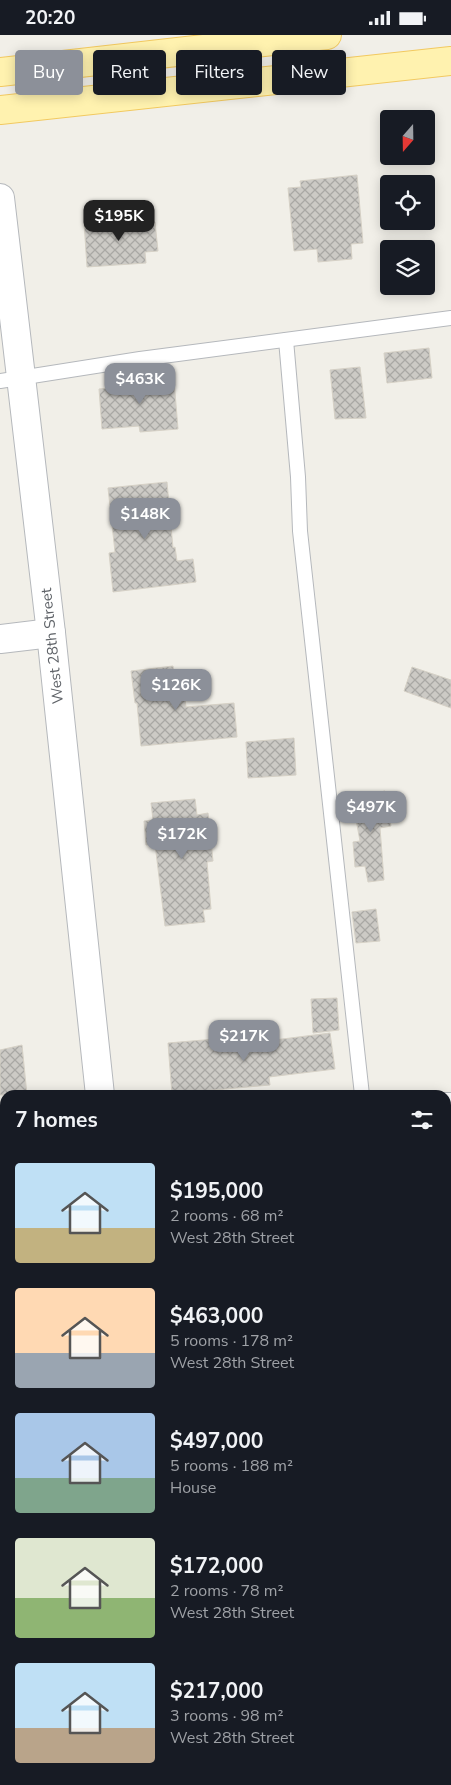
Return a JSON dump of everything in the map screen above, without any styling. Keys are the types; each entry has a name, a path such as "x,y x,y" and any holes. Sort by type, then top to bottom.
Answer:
{"main road":[{"path":"0,72 327,35"},
{"path":"0,110 451,61"}],"street":[{"name":"West 28th Street","path":"0,198 11,380 51,633 99,1090"},
{"path":"0,639 51,633"}],"lane":[{"path":"11,380 140,359 451,319"},
{"path":"286,340 298,477 300,531 361,1090"}],"building":[{"path":"357,175 363,243 351,244 352,259 318,262 317,249 294,251 288,188 301,187 300,181"},
{"path":"140,217 140,223 155,222 158,251 145,252 146,263 87,267 84,222"},
{"path":"429,348 432,378 387,383 384,353"},
{"path":"360,367 366,418 335,419 330,370"},
{"path":"147,377 148,382 174,380 178,429 140,432 139,426 102,429 99,389 120,387 119,380"},
{"path":"167,482 173,548 175,547 177,561 193,559 196,582 113,592 109,553 115,552 108,488"},
{"path":"173,666 174,676 182,675 186,707 234,703 237,737 141,746 137,703 135,703 131,671"},
{"path":"412,667 451,680 451,708 404,691"},
{"path":"294,738 296,775 248,778 246,742"},
{"path":"385,791 391,826 380,828 384,880 368,882 365,866 355,867 353,842 360,841 352,798"},
{"path":"195,799 197,815 208,813 213,861 207,862 211,909 203,910 205,922 165,926 155,844 146,845 144,821 153,820 151,803"},
{"path":"376,909 380,941 356,943 352,912"},
{"path":"337,998 339,1030 313,1033 311,999"},
{"path":"330,1033 335,1069 269,1077 270,1085 214,1090 172,1090 168,1043 251,1036 251,1043"},
{"path":"22,1045 26,1090 0,1090 0,1050"}]}
